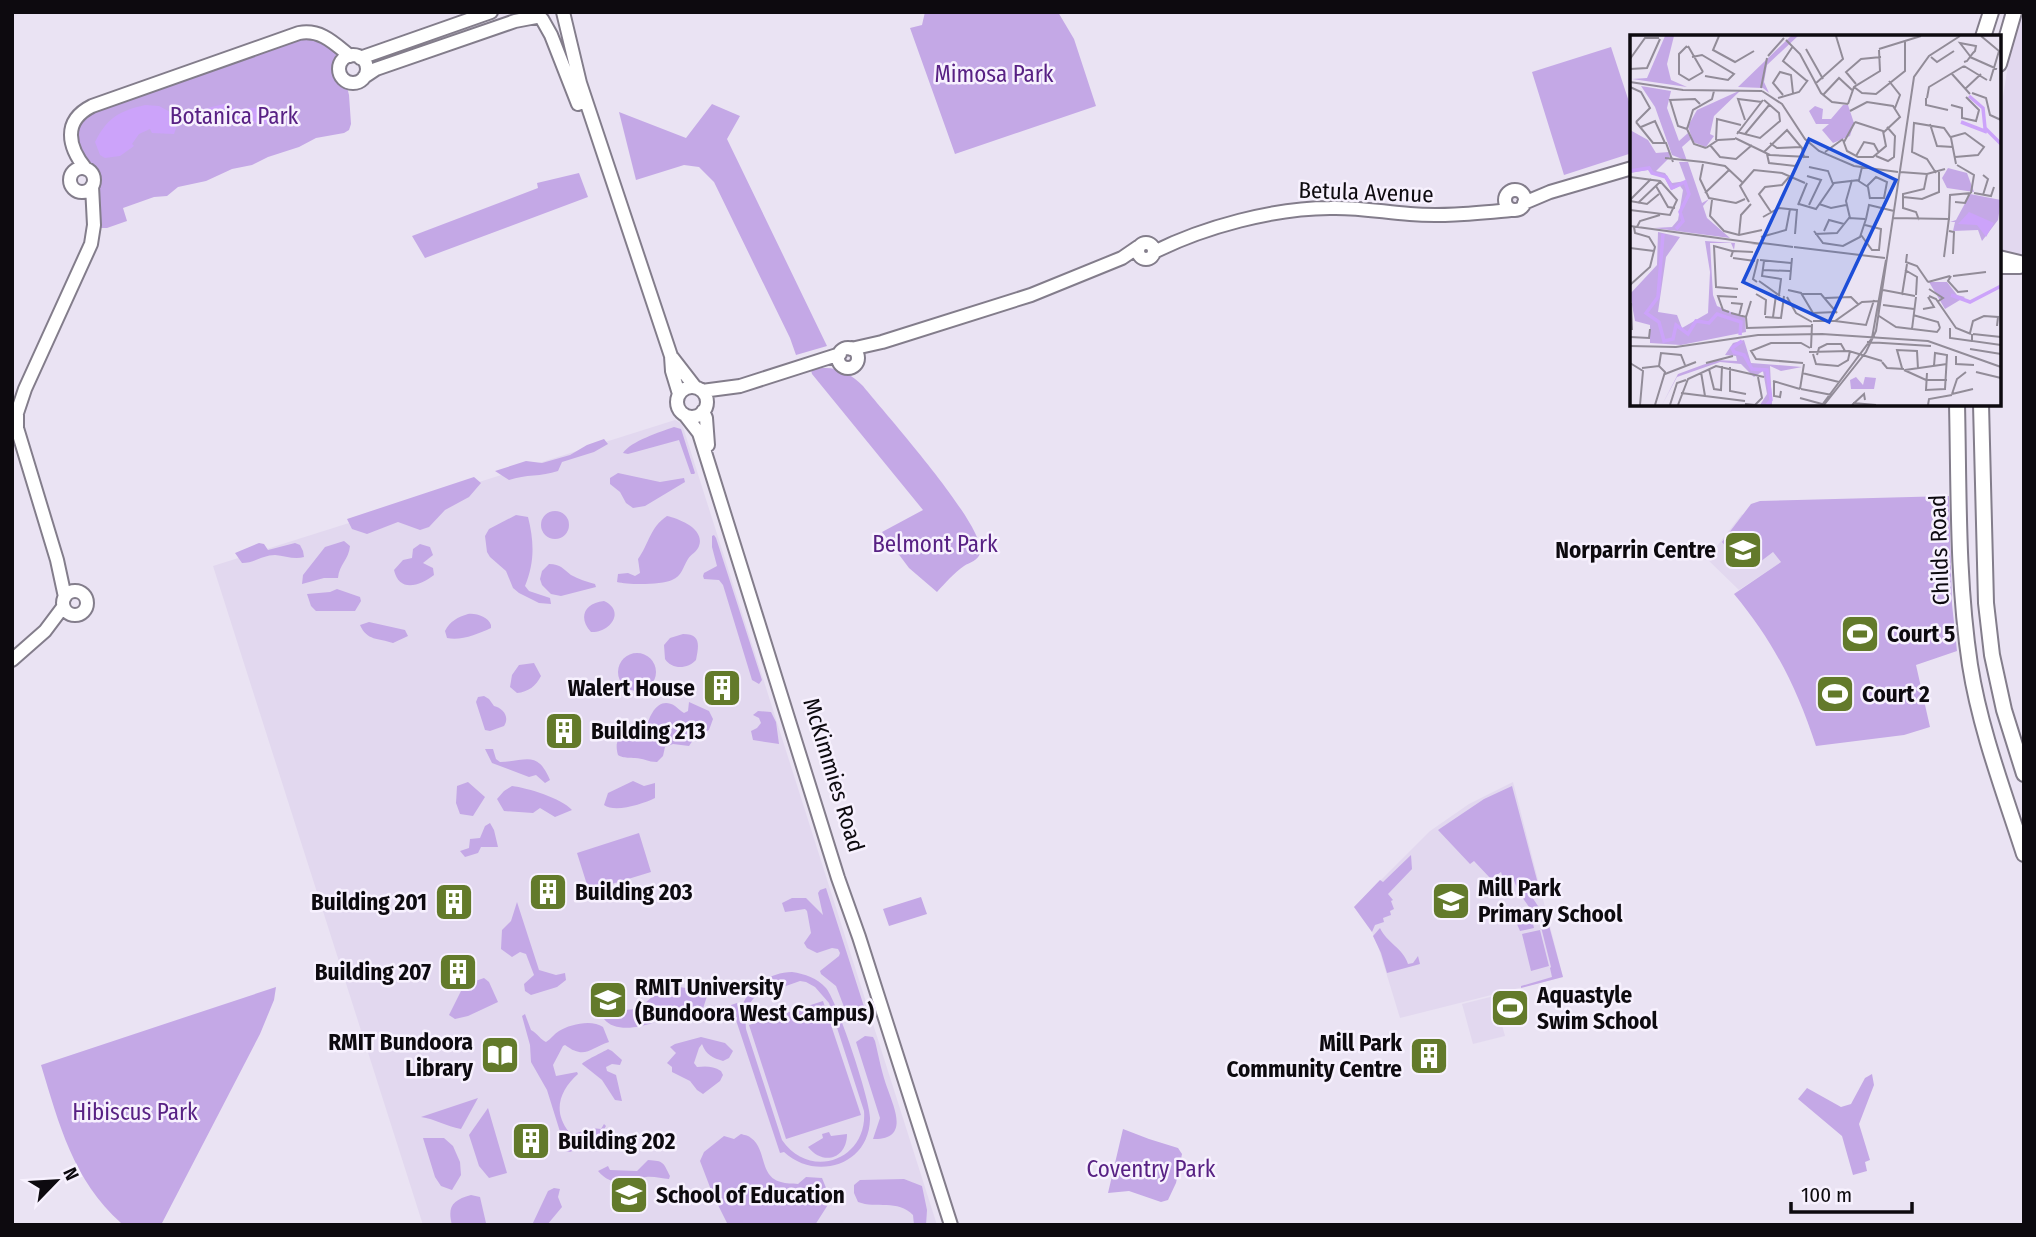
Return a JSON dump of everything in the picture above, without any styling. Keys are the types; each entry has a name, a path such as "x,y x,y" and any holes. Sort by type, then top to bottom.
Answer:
{"main road":[{"path":"1984,35 1991,12"},
{"path":"2001,57 2014,12"},
{"name":"Childs Road","path":"1957,406 1963,610 1970,667 1980,713 2024,854"},
{"name":"Childs Road","path":"1981,406 1986,603 1992,655 2004,710 2021,764"},
{"path":"1995,764 2021,764"},
{"path":"2003,789 2008,772 2021,764"},
{"path":"2011,813 2024,822"}],"street":[{"path":"491,12 350,59 339,70 345,81 356,82 376,69 515,21 537,16 554,18 561,12 580,83 671,356 672,371 679,394 678,407 685,415 696,416 704,410 706,399 671,356"},
{"path":"537,16 557,49 600,159 612,180"},
{"path":"442,29 448,44"},
{"path":"12,660 46,631 69,603 19,437 17,413 89,250 94,225 92,205 86,188 93,176 80,170 71,141 72,128 82,112 92,106 299,33 316,33 328,38 350,59 365,64 364,77"},
{"name":"Betula Avenue","path":"1524,199 1630,168"},
{"path":"80,170 71,182 74,188 86,188"},
{"name":"Betula Avenue","path":"1477,212 1513,190 1518,190 1524,199"},
{"path":"1504,197 1506,206 1511,210"},
{"name":"Betula Avenue","path":"698,389 740,386 813,364 848,357 882,342 1031,295 1122,258 1260,216 1301,209 1346,208 1427,215 1511,210 1521,208 1524,199"},
{"path":"2001,258 2024,265"},
{"path":"2001,267 2024,265"},
{"name":"Betula Avenue","path":"704,410 740,386"},
{"path":"679,394 685,388 698,389"},
{"name":"McKimmies Road","path":"704,410 708,464"},
{"name":"McKimmies Road","path":"685,415 698,430 760,628 798,724 851,899 859,937 951,1225"}],"shaded area":[{"path":"2019,12 2024,12 2024,259 2001,253 2001,109 2015,21"},
{"path":"228,103 238,109 268,111 270,118 267,124 212,125 193,122 192,112"},
{"path":"145,105 159,106 174,114 177,125 174,134 152,133 150,129 139,134 132,144 134,146 120,156 105,158 100,155 95,142 109,121 121,113"},
{"name":"RMIT University (Bundoora West Campus)","path":"675,420 682,424 937,1225 423,1225 213,566"},
{"name":"Norparrin Centre","path":"1742,514 1781,562 1739,590 1707,559"},
{"name":"Mill Park Primary School","path":"1513,782 1563,977 1400,1018 1378,946 1372,932 1354,907 1430,831 1469,804"},
{"path":"1494,996 1505,1036 1473,1044 1462,1004"}],"green space":[{"name":"Mimosa Park","path":"925,12 1058,12 1074,39 1096,106 955,154 910,28 922,25"},
{"name":"Botanica Park","path":"314,37 331,47 336,55 338,74 349,95 349,130 316,138 252,165 232,169 206,181 178,187 167,196 154,197 123,208 127,221 99,228 100,216 94,197 96,178 93,170 80,155 76,129 83,118 96,109 99,111 112,106 113,103 151,90 153,92 292,43 294,40"},
{"path":"1611,47 1630,105 1630,154 1564,175 1532,72"},
{"path":"712,104 740,116 727,139 827,346 796,355 714,182 699,167 684,165 636,180 619,112 686,138"},
{"path":"579,173 588,197 425,258 412,236 538,188 537,183"},
{"name":"Belmont Park","path":"822,368 844,372 863,386 952,496 968,520 978,540 978,558 964,566 937,592 909,568 882,532 923,510 812,374 811,370"},
{"path":"674,427 681,429 694,474 691,474 679,440 628,454 623,453 639,441"},
{"path":"604,439 608,444 594,452 562,462 558,471 552,473 509,480 495,471 526,461 542,463 570,455"},
{"path":"618,473 660,482 684,478 685,482 645,506 633,508 610,484 610,478"},
{"path":"474,477 481,483 469,497 445,510 429,527 420,530 398,522 367,534 352,529 347,519"},
{"path":"1949,496 1952,604 1957,651 1916,665 1930,727 1904,735 1816,746 1783,666 1734,594 1781,562 1773,552 1756,565 1735,545 1728,549 1722,542 1751,504 1760,501"},
{"path":"555,511 565,515 569,525 565,535 555,539 545,535 541,525 545,515"},
{"path":"516,515 528,517 531,535 533,552 525,586 529,591 550,598 551,604 539,603 519,593 513,588 506,571 487,552 485,536 489,529"},
{"path":"667,516 690,526 700,540 698,548 680,574 661,583 617,582 618,574 628,573 635,576 640,573 638,559 653,530"},
{"path":"714,535 762,680 759,684 752,680 723,585 719,580 704,579 703,576 717,566 712,547"},
{"path":"344,541 350,546 338,578 324,578 302,584 303,575 325,547"},
{"path":"259,543 264,544 268,550 295,543 300,545 304,557 271,555 242,563 235,553"},
{"path":"420,544 430,547 433,555 423,563 433,568 434,575 423,582 405,585 400,582 394,570 403,560 412,558 413,549"},
{"path":"549,564 559,566 574,576 595,584 596,587 561,596 551,594 540,579 542,571"},
{"path":"337,589 360,597 361,601 355,611 316,611 311,606 307,594"},
{"path":"604,601 614,610 613,621 604,629 591,632 585,622 585,612 597,602"},
{"path":"468,614 485,618 490,622 491,628 464,638 447,638 445,631 449,625"},
{"path":"369,622 405,630 408,636 393,643 374,638 366,634 360,625"},
{"path":"683,634 696,638 696,660 689,665 676,667 665,659 664,645 670,638"},
{"path":"637,653 651,658 656,672 651,686 637,691 623,686 618,672 623,658"},
{"path":"534,663 541,676 539,680 528,690 517,693 510,687 512,675 519,665"},
{"path":"484,696 505,713 504,726 485,730 476,702 478,697"},
{"path":"689,702 709,711 713,719 709,730 695,737 689,746 673,744 665,747 663,756 657,762 618,755 620,737 647,726 650,716 660,705 669,703 684,713 688,711"},
{"path":"758,711 771,712 776,722 779,744 753,740 751,731 761,723 759,718 753,715"},
{"path":"485,749 493,749 500,762 530,759 535,761 545,770 550,780 545,783 536,775 529,777 492,763"},
{"path":"633,781 644,786 655,783 655,798 622,808 604,805 608,793"},
{"path":"468,782 485,797 473,816 460,814 456,803 457,786"},
{"path":"512,786 544,794 572,810 555,817 540,808 533,813 504,811 497,799"},
{"path":"1512,786 1541,895 1532,897 1542,912 1535,917 1537,921 1533,924 1534,928 1520,931 1514,917 1529,907 1513,878 1504,881 1501,872 1491,879 1474,861 1470,864 1438,830 1484,799"},
{"path":"490,823 498,847 481,847 478,853 465,857 460,851 469,848 470,839 480,838 485,826"},
{"path":"639,833 651,872 589,891 577,853"},
{"path":"1411,855 1412,869 1388,894 1393,900 1394,909 1390,911 1391,915 1383,918 1384,922 1375,925 1372,932 1354,907 1380,880 1383,882"},
{"path":"826,888 868,1019 866,1023 855,1023 846,1012 836,986 821,974 820,971 839,956 838,949 832,948 817,953 807,948 804,943 811,933 807,911 785,912 782,903 792,898 806,898 823,915 818,893"},
{"path":"921,897 927,914 889,926 883,909"},
{"path":"517,902 539,970 556,975 565,973 566,980 557,987 531,995 525,991 524,984 534,975 526,954 520,952 512,957 501,949 502,930 511,921"},
{"path":"1548,922 1563,977 1521,988 1552,977 1541,927"},
{"path":"1380,928 1406,958 1408,964 1413,963 1418,956 1420,964 1387,973 1373,936"},
{"path":"1540,930 1549,966 1531,971 1522,934"},
{"path":"783,973 806,975 826,988 838,1012 859,1074 869,1109 867,1135 851,1158 838,1164 810,1166 784,1152 780,1153 731,1005 737,1003 740,1012 748,995 759,983","holes":["800,981 815,987 829,1003 864,1111 863,1128 857,1142 847,1153 821,1162 807,1160 794,1153 782,1140 746,1029 747,1012 755,997"]},
{"path":"484,978 489,982 498,1002 468,1016 455,1019 449,1015 464,985"},
{"name":"Hibiscus Park","path":"276,987 274,1000 260,1034 161,1225 124,1225 105,1206 79,1170 62,1130 41,1065"},
{"path":"679,987 693,989 707,996 701,1015 696,1020 672,1016 646,1025 626,1028 614,1026 604,1019 609,1011 638,1009 652,997"},
{"name":"Aquastyle Swim School","path":"1516,990 1524,1020 1504,1025 1496,996"},
{"path":"823,1001 861,1115 786,1139 749,1025"},
{"path":"525,1014 531,1030 546,1042 569,1026 593,1023 603,1027 609,1042 583,1052 565,1045 553,1065 556,1076 578,1074 560,1101 561,1116 569,1132 574,1134 592,1128 601,1129 604,1124 606,1126 594,1146 566,1151 547,1090 531,1062 530,1045 522,1016"},
{"path":"865,1036 873,1037 875,1041 896,1115 897,1122 892,1135 884,1138 873,1139 880,1118 856,1042"},
{"path":"701,1037 725,1043 733,1051 729,1058 723,1061 710,1056 702,1044 699,1048 694,1063 697,1067 715,1068 723,1075 720,1081 703,1094 690,1081 672,1072 672,1067 667,1063 676,1053 670,1047"},
{"path":"608,1049 622,1060 620,1065 612,1064 606,1067 607,1071 616,1075 622,1101 615,1100 602,1080 582,1064"},
{"path":"1872,1074 1874,1085 1859,1124 1870,1160 1865,1162 1867,1171 1853,1175 1842,1136 1798,1099 1807,1088 1841,1107 1851,1104 1865,1078"},
{"path":"478,1098 461,1129 421,1117"},
{"path":"488,1108 507,1173 489,1178 479,1166 469,1135"},
{"name":"Coventry Park","path":"1123,1129 1178,1148 1182,1154 1176,1183 1168,1200 1161,1202 1129,1191 1108,1193"},
{"path":"829,1132 831,1136 847,1134 846,1143 839,1154 827,1158 814,1153 808,1147 823,1138 822,1134"},
{"path":"741,1134 749,1136 756,1143 769,1175 774,1179 798,1184 806,1177 822,1178 831,1200 815,1225 728,1225 700,1161 704,1152 724,1136 734,1139"},
{"path":"423,1138 444,1138 453,1146 460,1162 461,1175 452,1190 441,1186 435,1177"},
{"path":"648,1160 662,1163 670,1176 669,1179 649,1177 615,1182 598,1171 608,1166 610,1170 637,1171"},
{"path":"904,1179 922,1186 927,1210 926,1225 914,1225 913,1215 901,1207 858,1202 854,1193 854,1185 860,1180"},
{"path":"560,1189 558,1197 562,1207 547,1225 532,1225 548,1191"},
{"path":"471,1195 480,1197 486,1223 452,1225 451,1208 460,1199"}],"place":[{"name":"Norparrin Centre","path":"1743,550"},
{"name":"Court 5","path":"1860,634"},
{"name":"Walert House","path":"722,688"},
{"name":"Court 2","path":"1835,694"},
{"name":"Building 213","path":"564,731"},
{"name":"Building 203","path":"548,892"},
{"name":"Mill Park Primary School","path":"1451,901"},
{"name":"Building 201","path":"454,902"},
{"name":"Building 207","path":"458,972"},
{"name":"RMIT University (Bundoora West Campus)","path":"608,1000"},
{"name":"Aquastyle Swim School","path":"1510,1008"},
{"name":"RMIT Bundoora Library","path":"500,1055"},
{"name":"Mill Park Community Centre","path":"1429,1056"},
{"name":"Building 202","path":"531,1141"},
{"name":"School of Education","path":"629,1195"}]}
